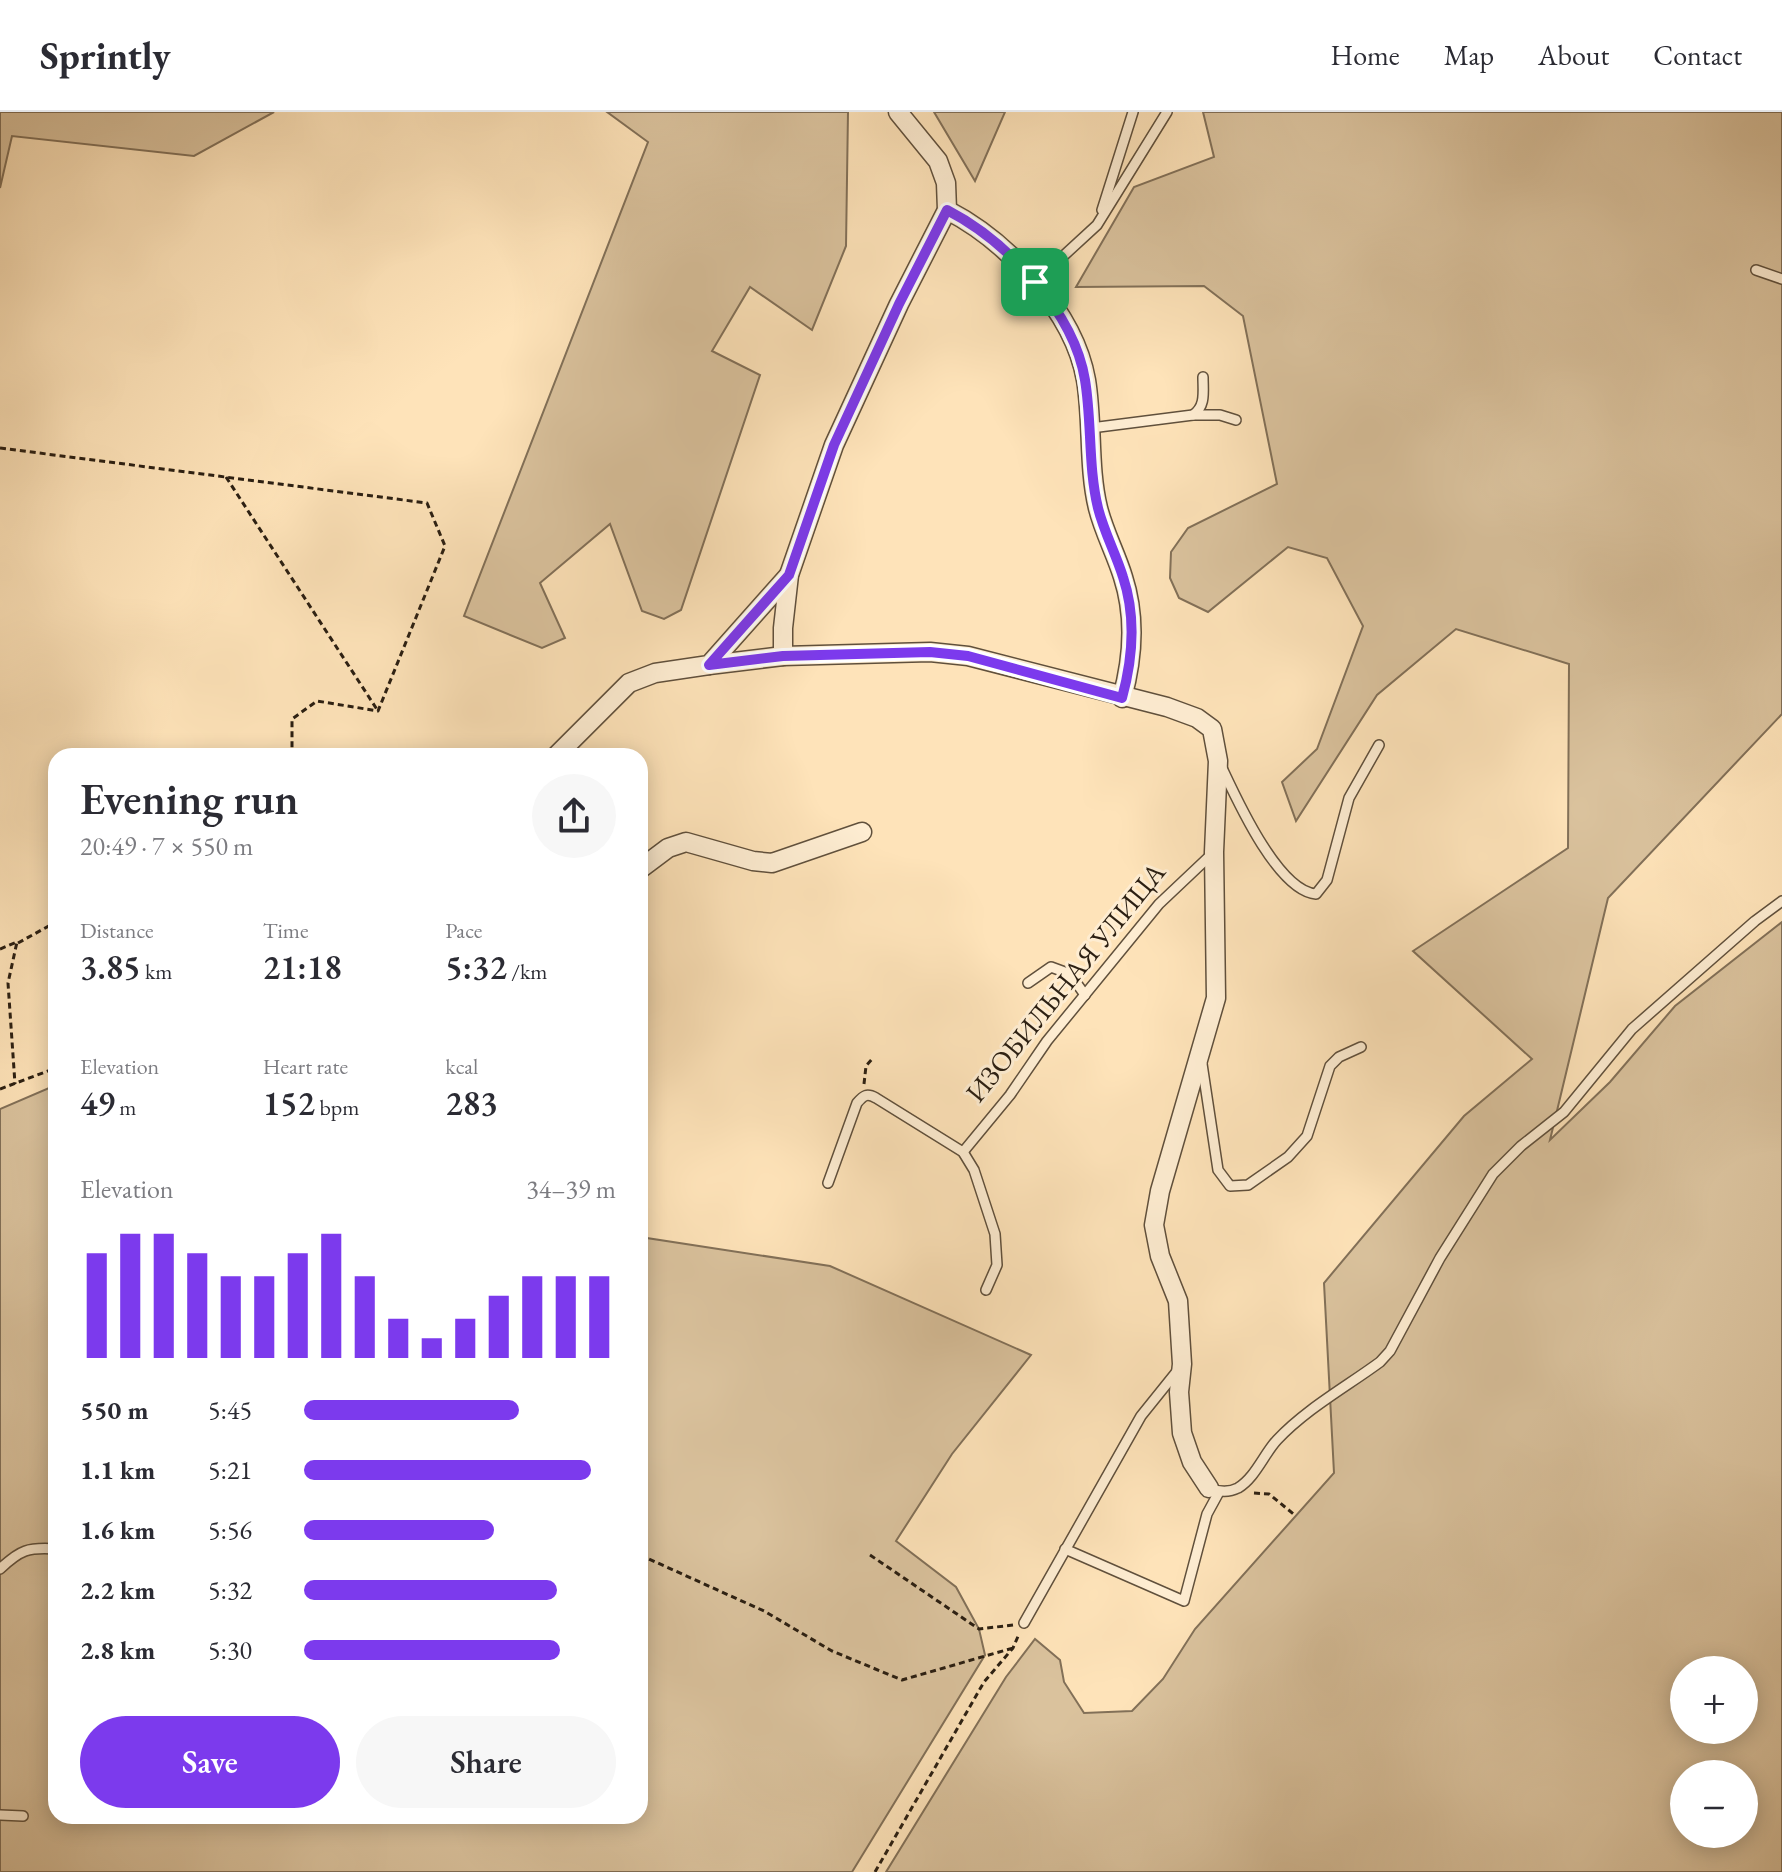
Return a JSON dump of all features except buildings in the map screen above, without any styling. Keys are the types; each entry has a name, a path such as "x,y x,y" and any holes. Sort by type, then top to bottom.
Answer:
{"street":[{"path":"783,656 789,575 834,445 899,304 947,210 946,183 938,161 898,112"},
{"path":"947,210 994,240 1035,282 1068,330 1077,352 1085,378 1097,507 1124,580 1129,605 1132,636 1129,673 1122,698"},
{"path":"709,665 789,575"},
{"path":"564,748 629,683 655,673 783,656 930,652 968,656 1122,698 1167,707 1197,718 1212,729 1218,761 1214,852 1216,998 1160,1191 1154,1225 1160,1256 1178,1301 1182,1433 1192,1462 1214,1490"},
{"path":"648,863 668,848 686,842 753,861 772,863 862,832"}],"lane":[{"path":"1097,225 1133,112"},
{"path":"1035,282 1097,225 1167,112"},
{"path":"1756,270 1782,279"},
{"path":"1193,415 1204,400 1203,377"},
{"path":"1091,428 1193,415 1220,415 1236,420"},
{"path":"1218,761 1247,819 1273,861 1291,881 1316,894 1327,880 1349,798 1379,745"},
{"name":"ИЗОБИЛЬНАЯ УЛИЦА","path":"963,1152 1010,1095 1047,1041 1159,904 1214,852"},
{"path":"1065,1549 1184,1601 1214,1490 1230,1491 1242,1486 1278,1440 1300,1420 1380,1362 1390,1351 1440,1258 1493,1174 1506,1159 1564,1112 1632,1029 1782,901"},
{"path":"1028,983 1051,967 1070,974 1085,995"},
{"path":"1201,1053 1218,1170 1230,1186 1239,1187 1248,1185 1299,1147 1307,1136 1330,1066 1339,1057 1361,1047"},
{"path":"828,1183 847,1127 863,1096 876,1098 963,1152 979,1183 995,1234 997,1265 986,1290"},
{"path":"1024,1623 1141,1416 1182,1364"},
{"path":"0,1569 17,1553 36,1547 48,1548"},
{"path":"0,1815 23,1816"}],"path":[{"path":"0,448 427,503 445,546 378,711"},
{"path":"226,477 378,711"},
{"path":"292,748 292,719 317,701 378,711"},
{"path":"18,943 48,926"},
{"path":"0,949 17,942 8,983 15,1084"},
{"path":"863,1096 866,1066 873,1058"},
{"path":"0,1089 48,1071"},
{"path":"1230,1491 1269,1494 1296,1516"},
{"path":"870,1555 979,1629 1024,1623"},
{"path":"648,1559 764,1611 832,1651 902,1680 1013,1648"},
{"path":"875,1872 984,1682 1013,1648 1024,1623"}],"shaded area":[{"path":"0,112 274,112 194,156 12,136 0,188"},
{"path":"607,112 848,112 846,246 812,330 750,287 712,351 760,375 681,610 664,619 642,611 610,524 540,583 565,638 542,648 464,616 648,142"},
{"path":"934,112 1005,112 975,181"},
{"path":"1203,112 1782,112 1782,714 1608,898 1550,1140 1610,1082 1675,1006 1782,922 1782,1872 886,1872 1006,1677 1035,1639 1060,1660 1064,1682 1084,1713 1132,1711 1163,1679 1195,1629 1334,1473 1324,1283 1464,1116 1532,1059 1413,951 1568,848 1569,664 1456,629 1377,695 1296,821 1282,782 1317,749 1363,626 1327,558 1288,547 1208,612 1179,598 1170,578 1171,552 1188,528 1277,484 1243,316 1204,286 1076,287 1134,187 1214,157"},
{"path":"48,1088 48,1824 648,1824 648,1238 830,1266 1031,1355 952,1454 896,1541 956,1587 979,1629 985,1655 852,1872 0,1872 0,1109"}],"route":[{"path":"947,210 994,240 1035,282 1068,330 1085,378 1097,507 1124,580 1129,605 1132,636 1129,673 1122,698 968,656 930,652 783,656 709,665 789,575 834,445 899,304 947,210"}]}
